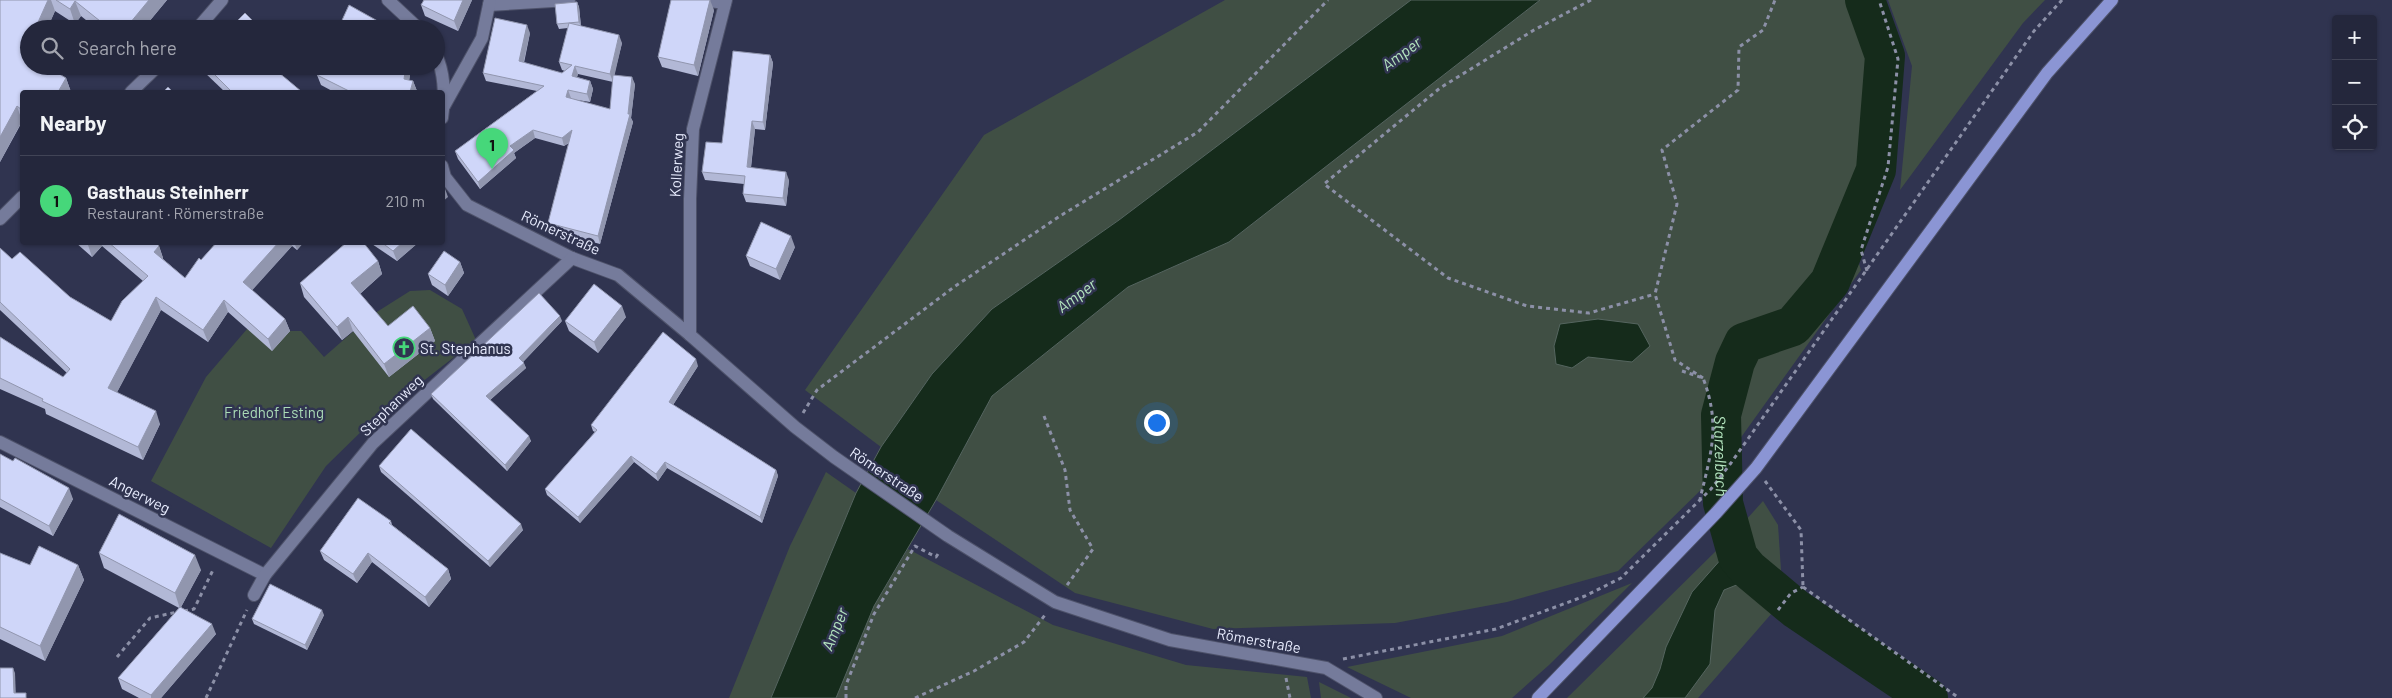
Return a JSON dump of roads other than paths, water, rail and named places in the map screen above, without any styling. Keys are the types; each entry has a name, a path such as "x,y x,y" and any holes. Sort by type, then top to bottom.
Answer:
{"main road":[{"path":"1538,698 1716,513 1756,468 2047,73 2112,0"}],"street":[{"path":"205,20 222,0"},
{"path":"388,0 409,20"},
{"path":"445,108 482,38 489,3 569,0"},
{"path":"702,0 725,2"},
{"name":"Kollerweg","path":"690,334 690,199 693,129 725,2"},
{"path":"133,90 149,75"},
{"path":"442,75 443,90"},
{"name":"Römerstraße","path":"445,178 467,205 572,258 618,275 690,334 795,427 834,457 936,527 1055,602 1170,640 1326,668 1376,698"},
{"path":"0,219 20,199"},
{"name":"Stephanweg","path":"254,595 265,575 373,443 572,258"},
{"name":"Angerweg","path":"0,442 265,575"}],"water":[{"name":"Amper","path":"1411,0 1540,0 1229,242 1128,287 992,396 936,500 874,606 836,698 771,698 856,493 881,447 932,374 992,309 1119,220"},
{"path":"1598,319 1638,324 1650,346 1632,362 1588,357 1572,368 1556,364 1554,346 1560,324"},
{"path":"1738,540 1747,554 1784,591 1778,600 1744,582 1724,590 1715,610 1710,664 1685,698 1643,698 1652,688 1666,647 1692,592"}],"waterway":[{"name":"Starzelbach","path":"1865,0 1885,56 1876,170 1830,282 1793,326 1744,343 1735,362 1721,415 1723,503 1738,557 1748,569 1796,609 1928,698"}],"place":[{"name":"Gasthaus Steinherr","path":"492,169"},
{"name":"St. Stephanus","path":"404,348"}],"park label":[{"name":"Friedhof Esting","path":"274,412"}]}
